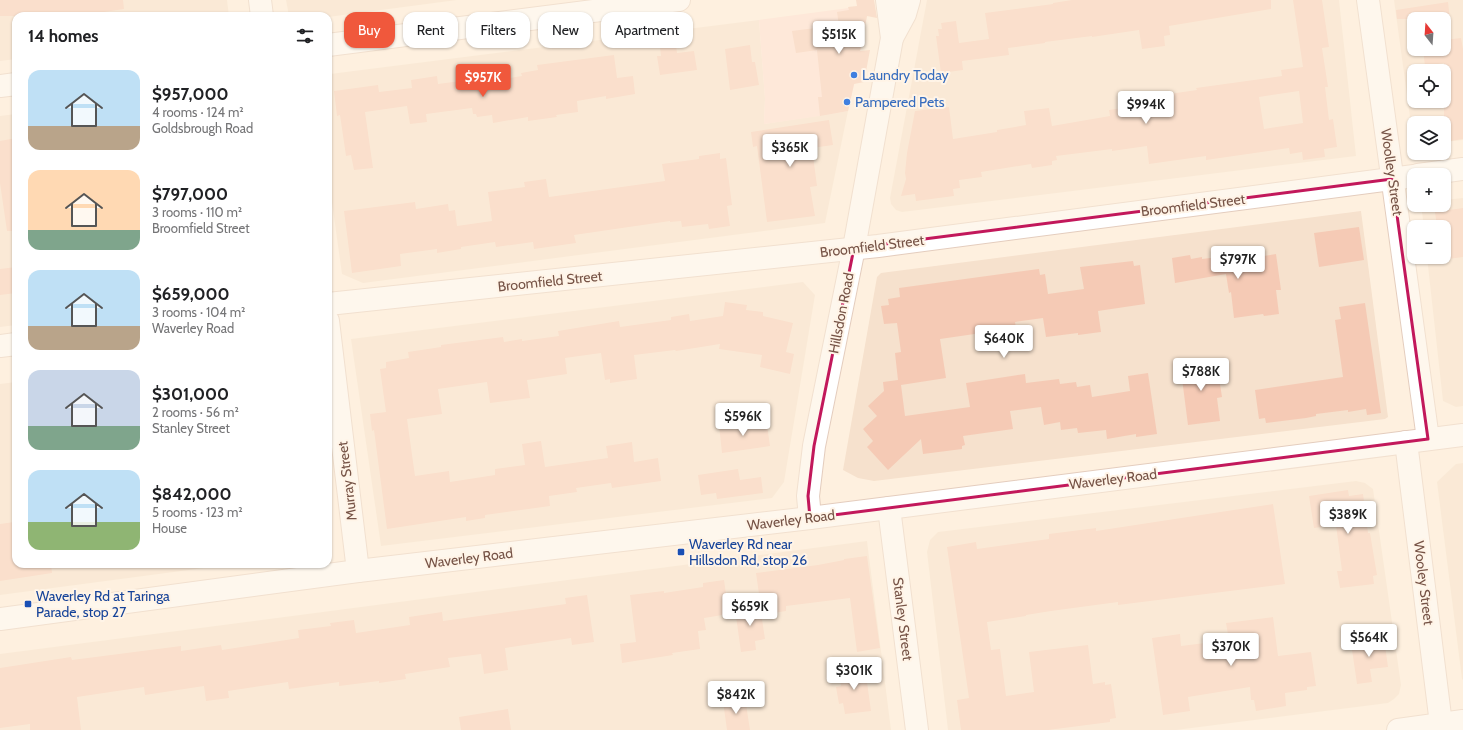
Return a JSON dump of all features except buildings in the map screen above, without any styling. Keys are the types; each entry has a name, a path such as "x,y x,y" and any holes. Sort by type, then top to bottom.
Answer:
{"street":[{"path":"260,0 262,12"},
{"path":"332,44 532,9 679,0"},
{"name":"Hillsdon Road","path":"810,518 808,496 814,446 854,248 892,38 887,0"},
{"name":"Hillsdon Road","path":"892,38 904,18 909,0"},
{"name":"Woolley Street","path":"1368,0 1428,439"},
{"path":"0,86 12,84"},
{"path":"1451,171 1463,169"},
{"name":"Broomfield Street","path":"332,304 854,248 1407,177"},
{"path":"0,346 12,344"},
{"name":"Murray Street","path":"332,353 358,571"},
{"name":"Waverley Road","path":"0,619 358,571 810,518 1463,435"},
{"name":"Wooley Street","path":"1406,442 1442,724"},
{"name":"Stanley Street","path":"889,508 917,730"},
{"path":"1398,730 1463,721"}],"highlighted area":[{"path":"1392,179 1428,439 810,518 808,496 814,446 854,248"}],"shaded area":[{"path":"0,0 227,0 228,12 12,12 12,60 0,61"},
{"path":"286,0 457,0 366,12 344,12 344,15 332,16 332,12 288,12"},
{"path":"927,0 1339,0 1356,156 902,212 896,210 891,204 890,198"},
{"path":"1394,0 1463,0 1463,140 1451,141 1451,116 1410,116 1409,108 1451,108 1451,64 1407,64 1407,95"},
{"path":"864,6 868,10 848,111 764,124 765,98 759,20"},
{"path":"759,20 765,98 764,124 848,111 825,223 363,283 342,274 332,203 332,74 538,48 593,48 593,41 601,40 601,48 693,48 693,28"},
{"path":"12,114 12,326 0,327 0,116"},
{"path":"1463,198 1463,406 1456,407 1443,401 1428,264 1451,264 1451,220 1423,220 1422,212 1451,212 1451,199"},
{"path":"1361,211 1388,417 1385,419 874,481 858,478 843,470 877,277 881,273"},
{"path":"803,282 815,295 784,482 772,498 381,546 351,339"},
{"path":"12,382 12,568 204,568 0,595 0,384"},
{"path":"1463,463 1463,680 1437,482 1456,464"},
{"path":"1356,481 1365,483 1373,489 1401,685 1399,694 1388,703 1176,730 948,730 927,552 930,540 938,532"},
{"path":"867,541 891,730 0,730 0,654"}],"place":[{"name":"Laundry Today","path":"854,75"},
{"name":"Pampered Pets","path":"847,102"},
{"name":"Waverley Rd near Hillsdon Rd, stop 26","path":"681,552"},
{"name":"Waverley Rd at Taringa Parade, stop 27","path":"28,604"}]}
